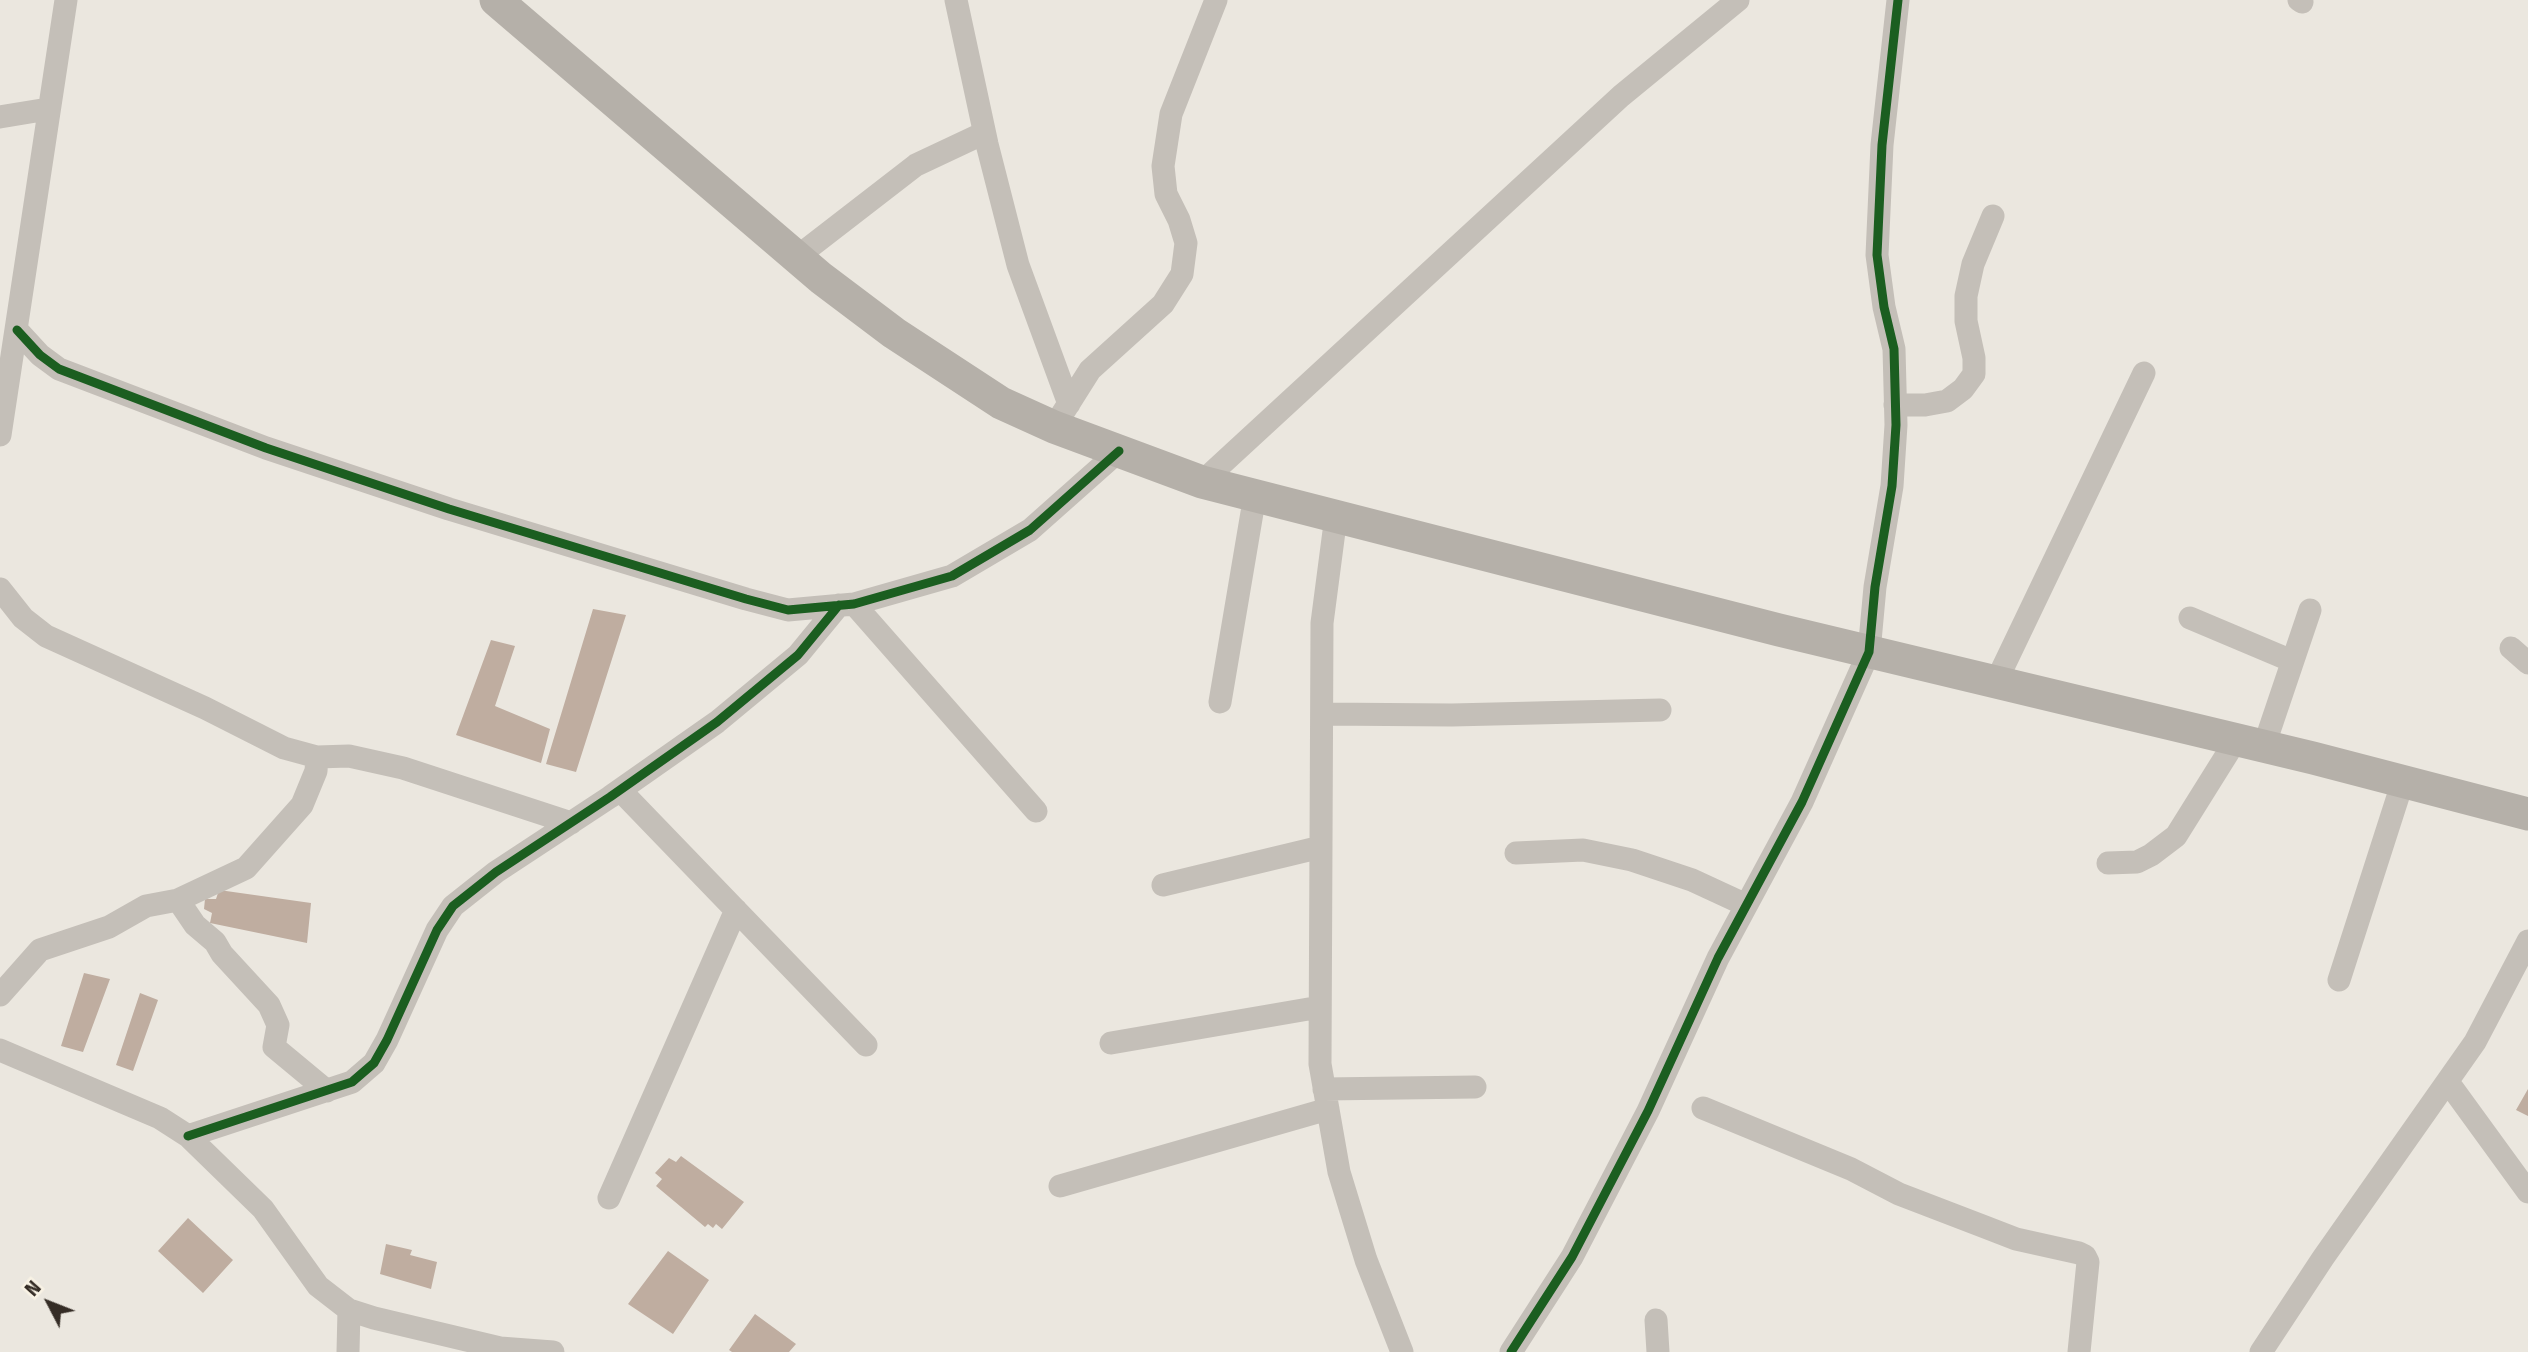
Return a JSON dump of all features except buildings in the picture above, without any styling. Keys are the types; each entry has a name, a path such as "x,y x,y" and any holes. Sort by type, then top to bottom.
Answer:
{"main road":[{"path":"496,0 821,278 916,347 1001,403 1062,415 1119,451 1202,481 1336,516 1870,652 2250,743 2528,814"}],"street":[{"path":"0,435 66,0"},
{"path":"956,0 984,133 1018,265 1062,415"},
{"path":"1062,415 1090,370 1163,304 1182,274 1186,243 1179,220 1166,194 1163,166 1171,114 1216,0"},
{"path":"1202,481 1621,96 1738,0"},
{"path":"1511,1352 1572,1256 1648,1111 1718,958 1802,802 1870,652 1875,587 1892,486 1894,349 1884,307 1877,255 1882,145 1898,0"},
{"path":"0,117 48,109"},
{"path":"797,257 916,165 984,133"},
{"path":"1895,405 1925,405 1947,401 1963,389 1974,374 1974,358 1966,321 1966,296 1973,264 1993,216"},
{"path":"17,330 40,355 59,369 279,452 449,509 788,610 846,605 952,576 1030,530 1119,451"},
{"path":"1996,682 2144,373"},
{"path":"1220,702 1255,495"},
{"path":"1336,516 1322,623 1320,1064 1339,1172 1366,1261 1402,1352"},
{"path":"0,589 23,618 55,640 205,708 284,748 317,757 349,756 403,768 571,823"},
{"path":"188,1136 352,1082 374,1063 387,1041 437,930 453,906 496,872 717,722 797,655 846,605"},
{"path":"846,605 1036,811"},
{"path":"2108,863 2137,862 2176,836 2250,743 2292,661 2309,610"},
{"path":"2190,618 2292,661"},
{"path":"1322,714 1451,715 1660,710"},
{"path":"0,995 40,950 109,927 146,906 178,900 247,868 302,805 316,771 317,757"},
{"path":"2339,980 2403,782"},
{"path":"620,790 866,1045"},
{"path":"1163,885 1321,848"},
{"path":"1516,853 1583,850 1632,860 1692,880 1746,905"},
{"path":"178,900 195,925 215,942 222,954 269,1005 278,1025 274,1047 327,1091"},
{"path":"609,1198 736,910"},
{"path":"2261,1352 2323,1258 2475,1042 2528,941"},
{"path":"1111,1043 1320,1007"},
{"path":"0,1049 160,1118 188,1136 263,1209 318,1286 349,1310 500,1348 553,1352"},
{"path":"2448,1082 2528,1192"},
{"path":"1059,1186 1326,1099 1475,1087"},
{"path":"1703,1108 1851,1169 1899,1194 2005,1235 2085,1256 2088,1262 2079,1352"},
{"path":"348,1352 349,1310"},
{"path":"1656,1320 1658,1352"}],"cycle path":[{"path":"1511,1352 1572,1257 1648,1111 1718,958 1802,802 1869,652 1875,587 1892,486 1896,425 1894,349 1884,307 1877,255 1882,145 1898,0"},
{"path":"17,330 40,355 59,369 266,448 449,509 788,610 854,604 952,576 1030,530 1119,451"},
{"path":"188,1136 352,1082 374,1063 437,930 453,906 496,872 717,722 798,655 839,605"}]}
